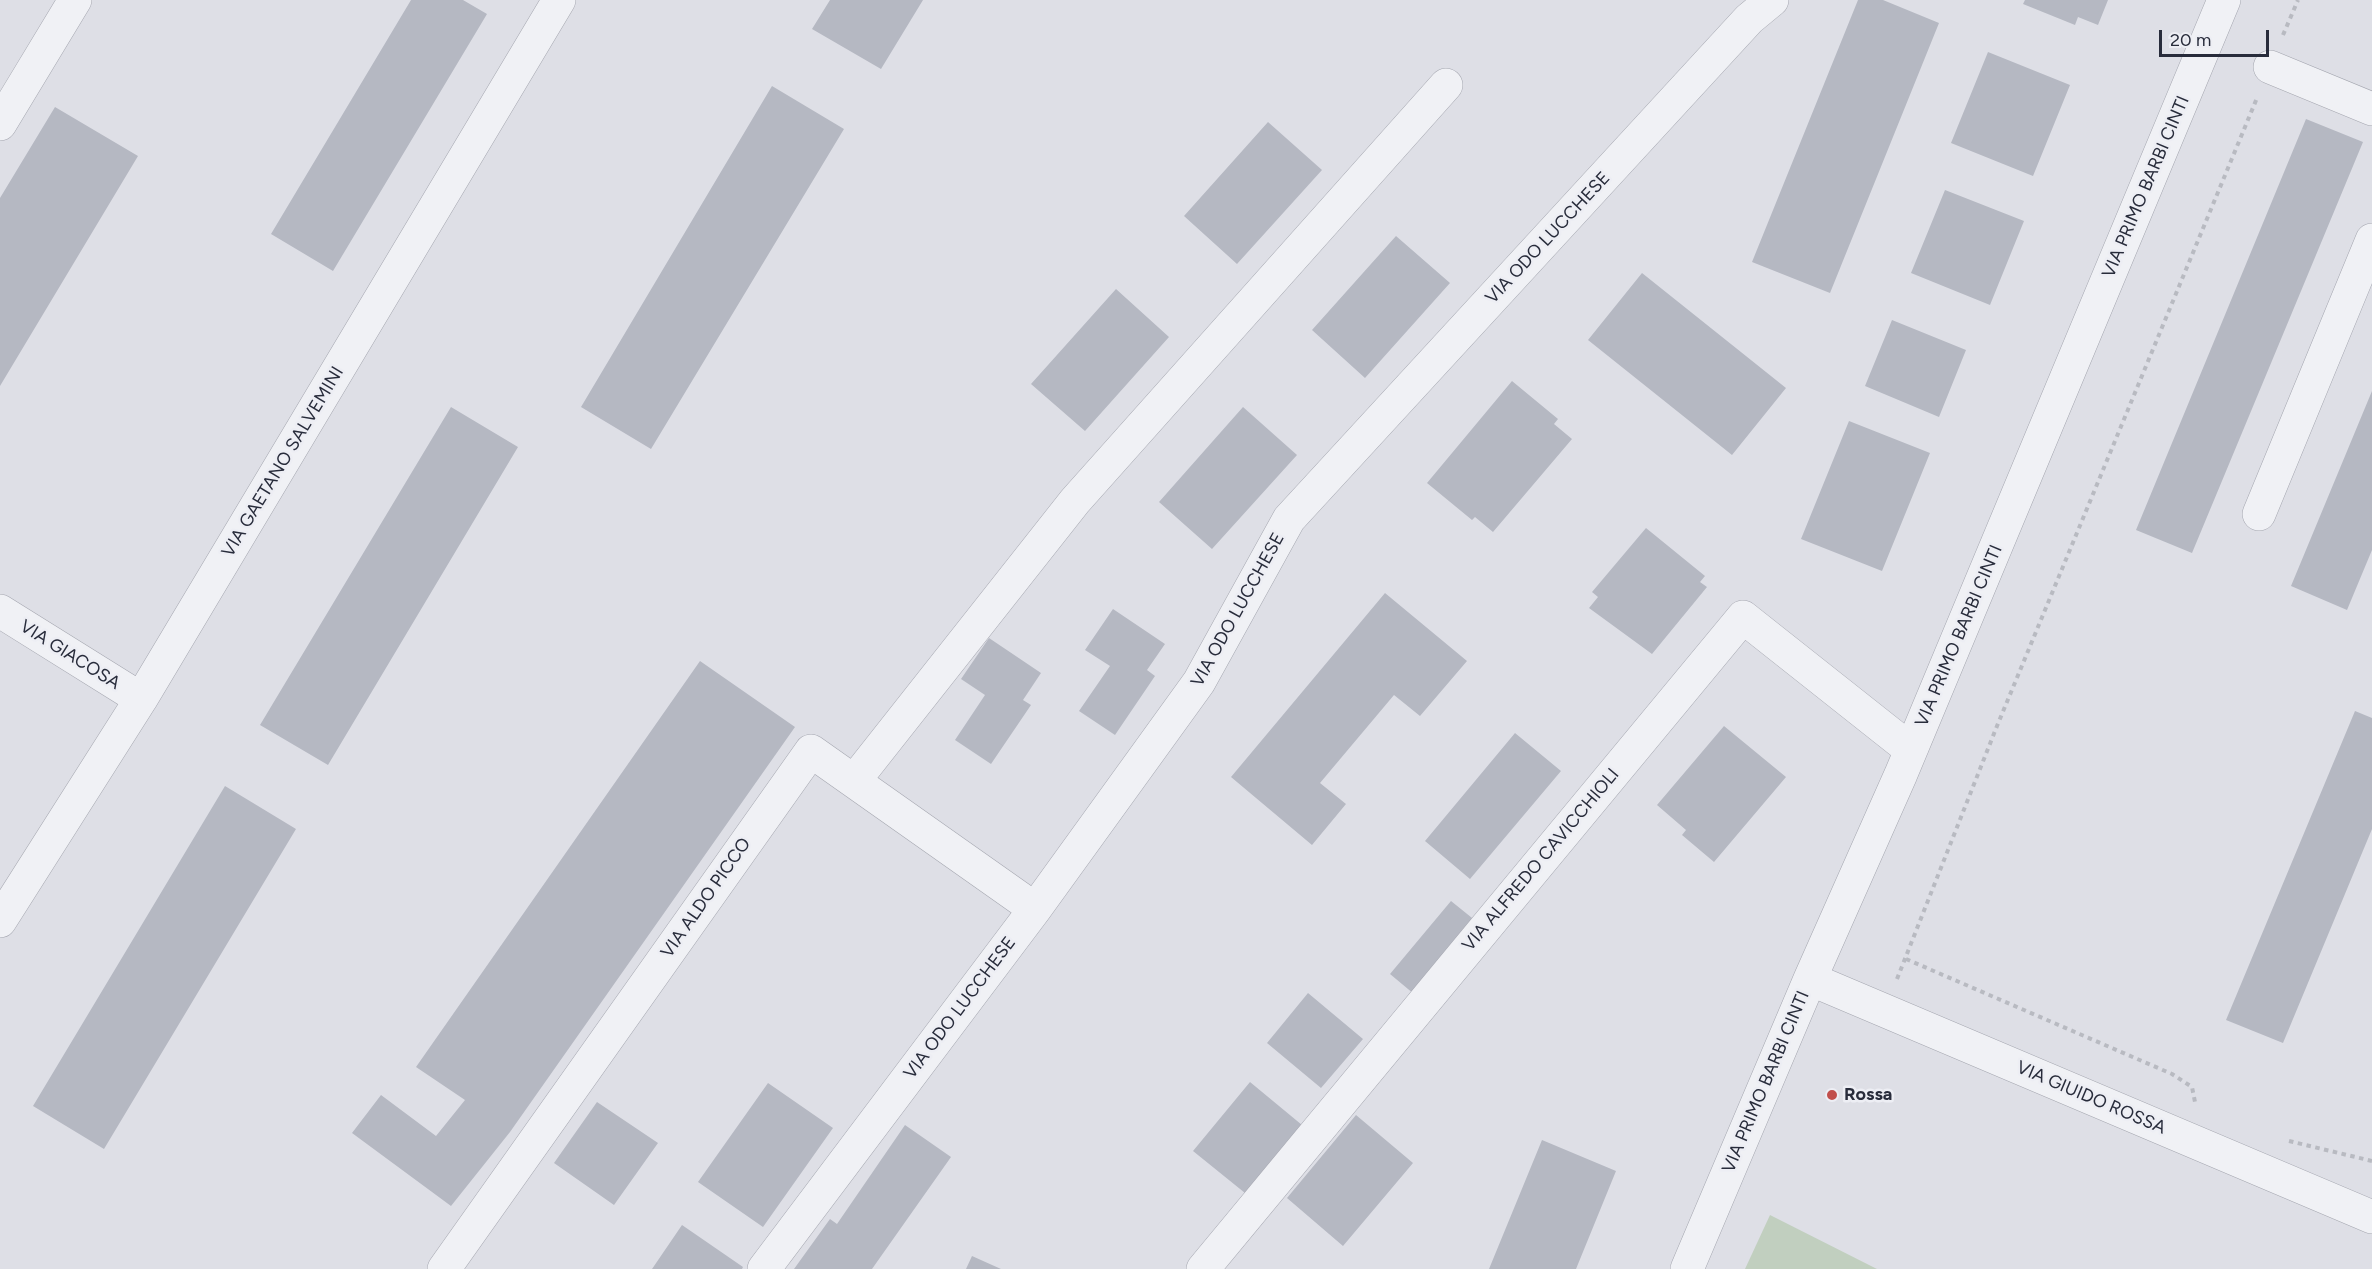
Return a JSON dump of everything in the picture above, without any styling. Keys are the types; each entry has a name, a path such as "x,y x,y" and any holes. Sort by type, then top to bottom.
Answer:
{"street":[{"path":"0,124 75,0"},
{"name":"VIA GAETANO SALVEMINI","path":"0,921 141,699 559,0"},
{"name":"VIA ODO LUCCHESE","path":"764,1269 1035,909 1199,682 1289,519 1741,28 1772,0"},
{"name":"VIA PRIMO BARBI CINTI","path":"1687,1269 1810,979 1911,750 2224,0"},
{"path":"2270,67 2372,109"},
{"path":"854,781 1075,501 1446,85"},
{"path":"2259,514 2372,240"},
{"name":"VIA GIACOSA","path":"0,611 141,699"},
{"name":"VIA ALFREDO CAVICCHIOLI","path":"1203,1269 1743,617 1911,750"},
{"name":"VIA ALDO PICCO","path":"444,1269 811,751 1035,909"},
{"name":"VIA GIUIDO ROSSA","path":"1810,979 2372,1217"}],"path":[{"path":"2196,1109 2192,1087 2172,1074 1906,959 2001,715 2298,0"},
{"path":"2284,1140 2372,1161"}],"green space":[{"path":"1770,1215 1877,1269 1745,1269"}],"building":[{"path":"411,0 463,0 487,14 333,271 271,234"},
{"path":"830,0 923,0 881,69 812,29"},
{"path":"1858,0 1883,0 1939,23 1830,293 1752,262"},
{"path":"2025,0 2108,0 2098,25 2078,17 2075,25 2023,4"},
{"path":"1988,52 2070,85 2033,176 1951,143"},
{"path":"772,86 844,129 651,449 581,407"},
{"path":"55,107 138,156 0,386 0,198"},
{"path":"2306,119 2363,142 2192,553 2136,530"},
{"path":"1268,122 1322,170 1237,264 1184,216"},
{"path":"1945,190 2024,221 1990,305 1911,273"},
{"path":"1396,236 1450,283 1365,378 1312,330"},
{"path":"1642,273 1786,388 1732,455 1588,340"},
{"path":"1116,289 1169,337 1085,431 1031,384"},
{"path":"1892,320 1966,350 1939,417 1865,386"},
{"path":"1512,381 1558,419 1554,424 1572,439 1493,532 1475,517 1472,520 1427,483"},
{"path":"2372,391 2372,550 2347,610 2291,586"},
{"path":"451,407 518,447 328,765 260,725"},
{"path":"1243,407 1297,455 1212,549 1159,502"},
{"path":"1849,421 1930,453 1882,571 1801,539"},
{"path":"1646,528 1705,576 1700,582 1707,587 1652,654 1589,608 1598,597 1592,592"},
{"path":"1385,593 1467,661 1420,716 1394,695 1320,783 1346,804 1312,845 1231,777"},
{"path":"1113,609 1165,644 1147,670 1155,676 1115,735 1079,711 1110,666 1085,650"},
{"path":"989,638 1041,673 1023,700 1031,705 991,764 955,740 985,695 961,679"},
{"path":"700,661 795,727 510,1132 451,1206 352,1133 381,1095 436,1136 465,1100 416,1067"},
{"path":"2355,711 2372,718 2372,829 2283,1043 2226,1020"},
{"path":"1724,726 1786,777 1714,862 1682,835 1686,830 1657,805"},
{"path":"1515,733 1561,771 1470,879 1425,841"},
{"path":"225,786 296,829 104,1149 33,1106"},
{"path":"1451,901 1482,926 1420,999 1390,974"},
{"path":"1308,993 1363,1039 1321,1088 1267,1043"},
{"path":"1250,1082 1302,1125 1245,1193 1193,1151"},
{"path":"768,1083 833,1128 763,1227 698,1182"},
{"path":"597,1102 658,1143 614,1205 554,1163"},
{"path":"1356,1115 1413,1163 1343,1246 1287,1198"},
{"path":"905,1125 951,1157 872,1269 794,1269 830,1219 837,1224"},
{"path":"1542,1140 1616,1171 1576,1269 1489,1269"},
{"path":"682,1225 743,1267 742,1269 652,1269"},
{"path":"972,1256 1001,1269 966,1269"}],"place":[{"name":"Rossa","path":"1832,1095"}]}
